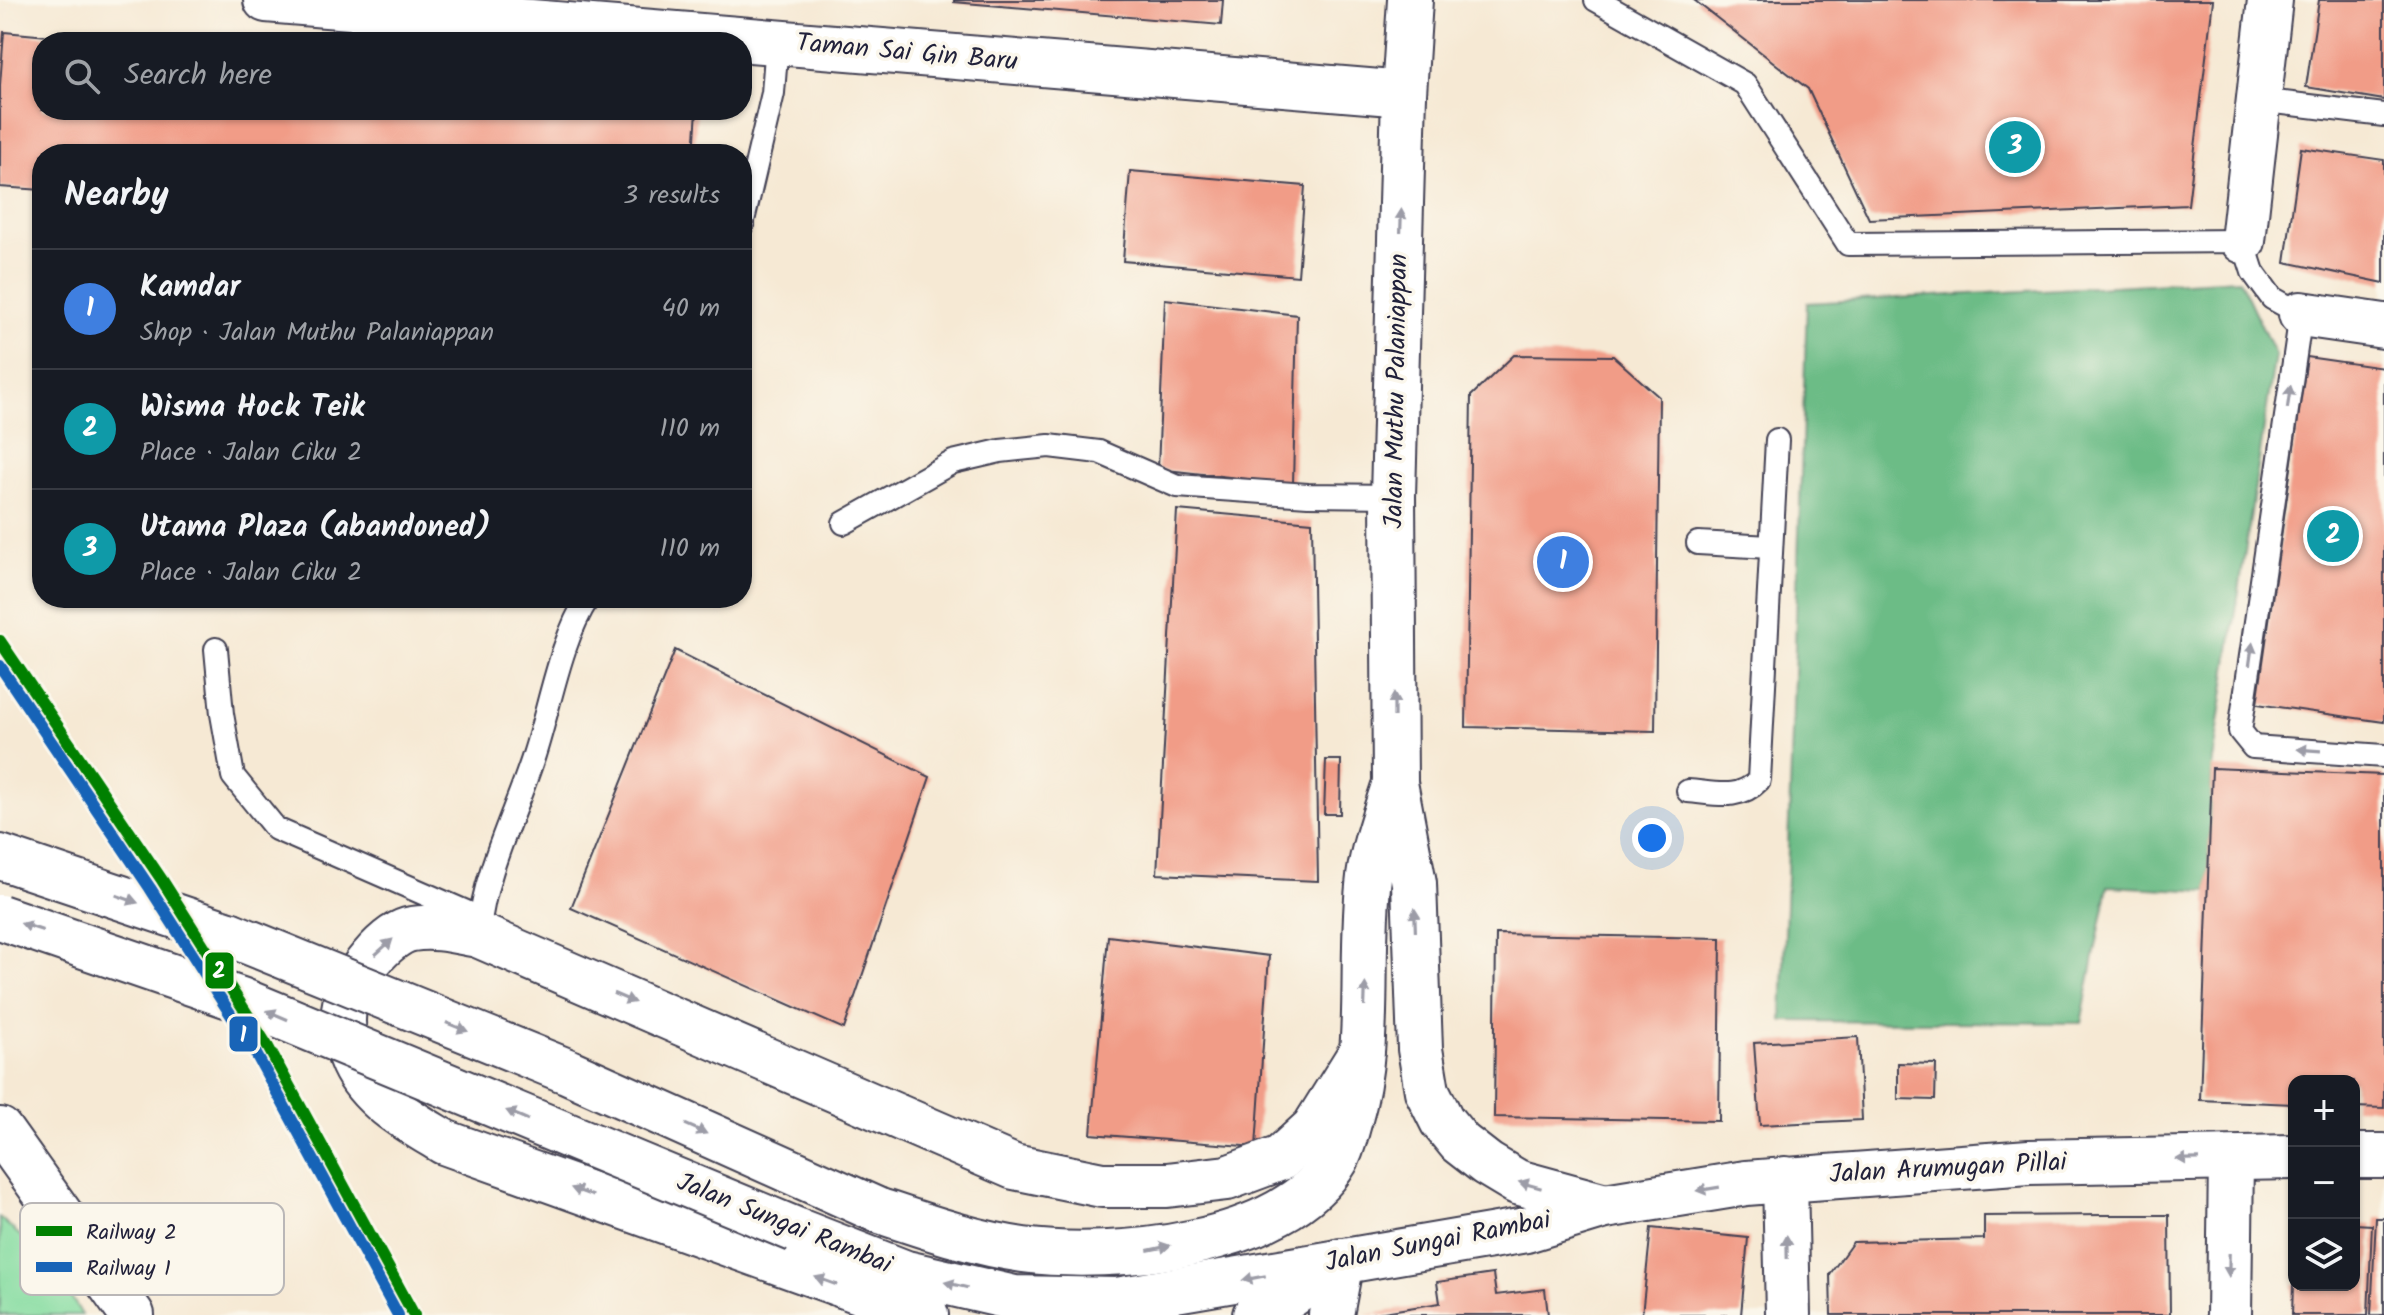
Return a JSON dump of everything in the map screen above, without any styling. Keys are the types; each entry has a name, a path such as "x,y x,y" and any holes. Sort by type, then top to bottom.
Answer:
{"main road":[{"name":"Taman Sai Gin Baru","path":"266,0 476,8 688,32"},
{"name":"Jalan Muthu Palaniappan","path":"1410,0 1404,94 1393,496 1395,783 1414,883 1420,1049 1427,1091 1442,1121 1460,1143 1517,1182 1605,1206"},
{"path":"2243,241 2270,0"},
{"name":"Taman Sai Gin Baru","path":"752,39 1404,94"},
{"path":"2301,314 2384,326"},
{"name":"Jalan Muthu Palaniappan","path":"1082,1255 1141,1252 1247,1228 1308,1193 1336,1159 1351,1117 1362,1051 1369,878 1395,783"},
{"name":"Jalan Sungai Rambai","path":"0,857 244,940 567,1071 877,1210 959,1238 1023,1250 1082,1255"},
{"name":"Jalan Sungai Rambai","path":"0,917 241,1000 906,1273 1014,1298 1117,1300 1526,1230 1605,1206"},
{"path":"926,1315 444,1142 402,1117 372,1090 354,1066 343,1036 345,1004 361,973 383,945 408,929 479,927 1014,1167 1102,1185 1167,1185 1227,1178 1281,1158 1314,1128 1362,1051"},
{"path":"0,1130 15,1160 47,1203"},
{"path":"2360,1156 2384,1156"},
{"name":"Jalan Arumugan Pillai","path":"1605,1206 1785,1179 2029,1162 2288,1157"},
{"path":"2229,1315 2231,1159"},
{"path":"1785,1179 1788,1315"},
{"path":"1255,1315 1277,1305 1341,1261"},
{"path":"1331,1315 1341,1261"},
{"path":"117,1295 132,1315"}],"lane":[{"path":"1596,0 1745,84 1848,244 2243,241 2253,272 2272,298 2301,314 2240,731 2253,747 2384,756"},
{"path":"752,182 773,93 777,42"},
{"path":"2259,100 2384,115"},
{"path":"1688,791 1748,791 1759,780 1777,440"},
{"path":"844,523 953,462 1000,451 1049,446 1099,452 1177,486 1308,495 1393,496"},
{"path":"1698,543 1770,547"},
{"path":"216,649 222,714 233,776 276,829 479,927 504,834 534,756 557,675 582,608"}],"green space":[{"path":"2239,279 2275,355 2212,768 2208,891 2108,886 2081,1023 1782,1021 1807,303"},
{"path":"0,1218 20,1236 20,1295 70,1295 82,1315 0,1315"}],"building":[{"path":"954,0 1223,0 1221,25"},
{"path":"1694,0 2213,0 2188,205 1869,219 1808,89"},
{"path":"2319,0 2384,0 2384,100 2306,87"},
{"path":"4,32 32,35 32,120 696,120 695,144 32,144 32,189 0,187 0,85"},
{"path":"2301,148 2384,160 2384,283 2285,262"},
{"path":"1130,171 1305,186 1298,276 1123,261"},
{"path":"1165,299 1297,315 1293,484 1158,469"},
{"path":"1514,355 1613,356 1659,397 1655,731 1466,727 1471,396"},
{"path":"2307,357 2384,368 2384,722 2257,704"},
{"path":"1177,510 1312,522 1318,881 1157,874"},
{"path":"675,650 930,777 844,1029 571,908"},
{"path":"1326,760 1341,760 1340,814 1324,814"},
{"path":"2212,768 2384,775 2384,1108 2360,1107 2360,1075 2288,1075 2288,1104 2200,1100"},
{"path":"1496,934 1721,938 1719,1121 1494,1117"},
{"path":"1108,936 1269,956 1256,1147 1091,1134"},
{"path":"1858,1037 1862,1120 1760,1125 1754,1043"},
{"path":"1898,1063 1936,1064 1935,1100 1898,1099"},
{"path":"2169,1215 2170,1315 1831,1315 1830,1274 1853,1242 1984,1239 1984,1216"},
{"path":"2376,1218 2384,1218 2384,1315 2371,1315"},
{"path":"2360,1224 2372,1225 2368,1315 2292,1315 2293,1291 2360,1291"},
{"path":"1651,1228 1748,1238 1741,1315 1642,1315"},
{"path":"1493,1274 1496,1295 1545,1289 1548,1315 1365,1315 1440,1303 1437,1282"}],"rail line":[{"name":"2","path":"0,641 162,880 268,1047 414,1315"},
{"name":"1","path":"0,666 150,888 256,1054 398,1315"}],"place":[{"name":"Utama Plaza (abandoned)","path":"2015,147"},
{"name":"Wisma Hock Teik","path":"2333,536"},
{"name":"Kamdar","path":"1563,562"}]}
